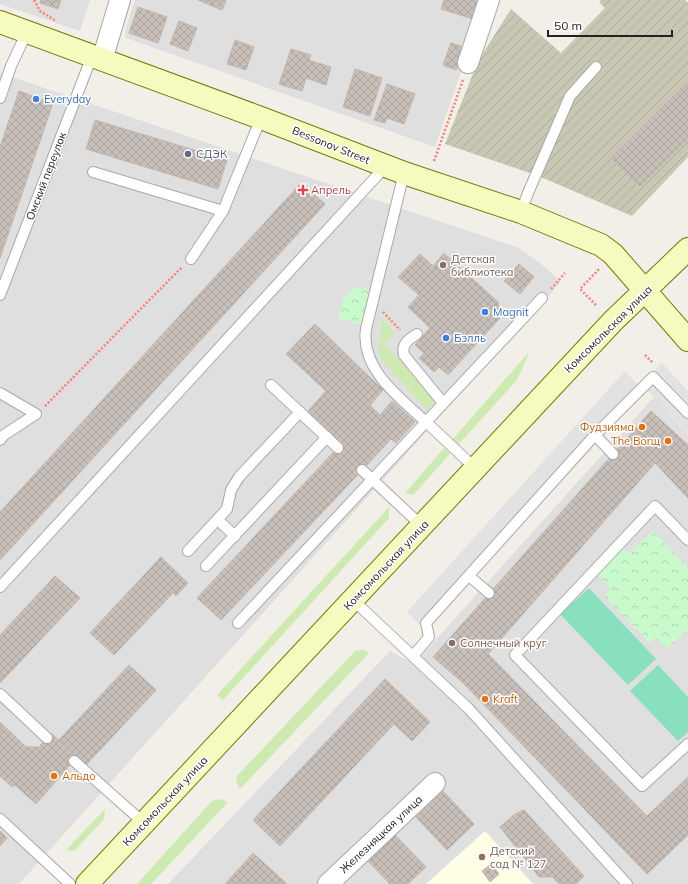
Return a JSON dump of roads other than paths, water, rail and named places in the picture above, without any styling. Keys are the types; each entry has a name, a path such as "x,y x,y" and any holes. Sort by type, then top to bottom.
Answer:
{"main road":[{"name":"Bessonov Street","path":"0,22 261,118 395,170 521,212 600,245 613,254 688,340"},
{"name":"Комсомольская улица","path":"87,884 612,321 645,292 688,249"}],"street":[{"path":"97,58 120,0"},
{"path":"468,63 489,0"},
{"name":"Железняцкая улица","path":"328,884 435,783"}],"lane":[{"path":"0,98 11,66 27,32"},
{"name":"Омский переулок","path":"0,295 97,58"},
{"path":"521,212 570,96 596,67"},
{"path":"191,258 223,211 261,118"},
{"path":"395,170 366,329 365,346 373,367 400,398 476,468"},
{"path":"0,587 395,170"},
{"path":"93,172 223,211"},
{"path":"238,623 542,298"},
{"path":"417,334 405,343 403,348 404,354 443,404"},
{"path":"413,656 429,638 426,623 595,435 653,377 688,413"},
{"path":"271,385 338,448"},
{"path":"0,393 36,414 4,435 0,440"},
{"path":"188,552 227,509 231,490 239,478 300,412"},
{"path":"595,435 613,454"},
{"path":"206,566 327,437"},
{"path":"362,470 422,526"},
{"path":"688,540 655,506 515,655 642,786 688,744"},
{"path":"218,520 235,536"},
{"path":"469,576 489,593"},
{"path":"353,600 469,709 627,884"},
{"path":"0,694 47,738"},
{"path":"74,761 144,823"},
{"path":"0,819 70,884"}],"place":[{"name":"Everyday","path":"36,99"},
{"name":"СДЭК","path":"188,154"},
{"name":"Апрель","path":"303,190"},
{"name":"Детская библиотека","path":"443,265"},
{"name":"Magnit","path":"485,312"},
{"name":"Бэлль","path":"446,338"},
{"name":"Фудзияма","path":"642,427"},
{"name":"The Borщ","path":"668,441"},
{"name":"Солнечный круг","path":"452,643"},
{"name":"Kraft","path":"485,699"},
{"name":"Альдо","path":"54,776"},
{"name":"Детский сад № 127","path":"482,857"}]}
